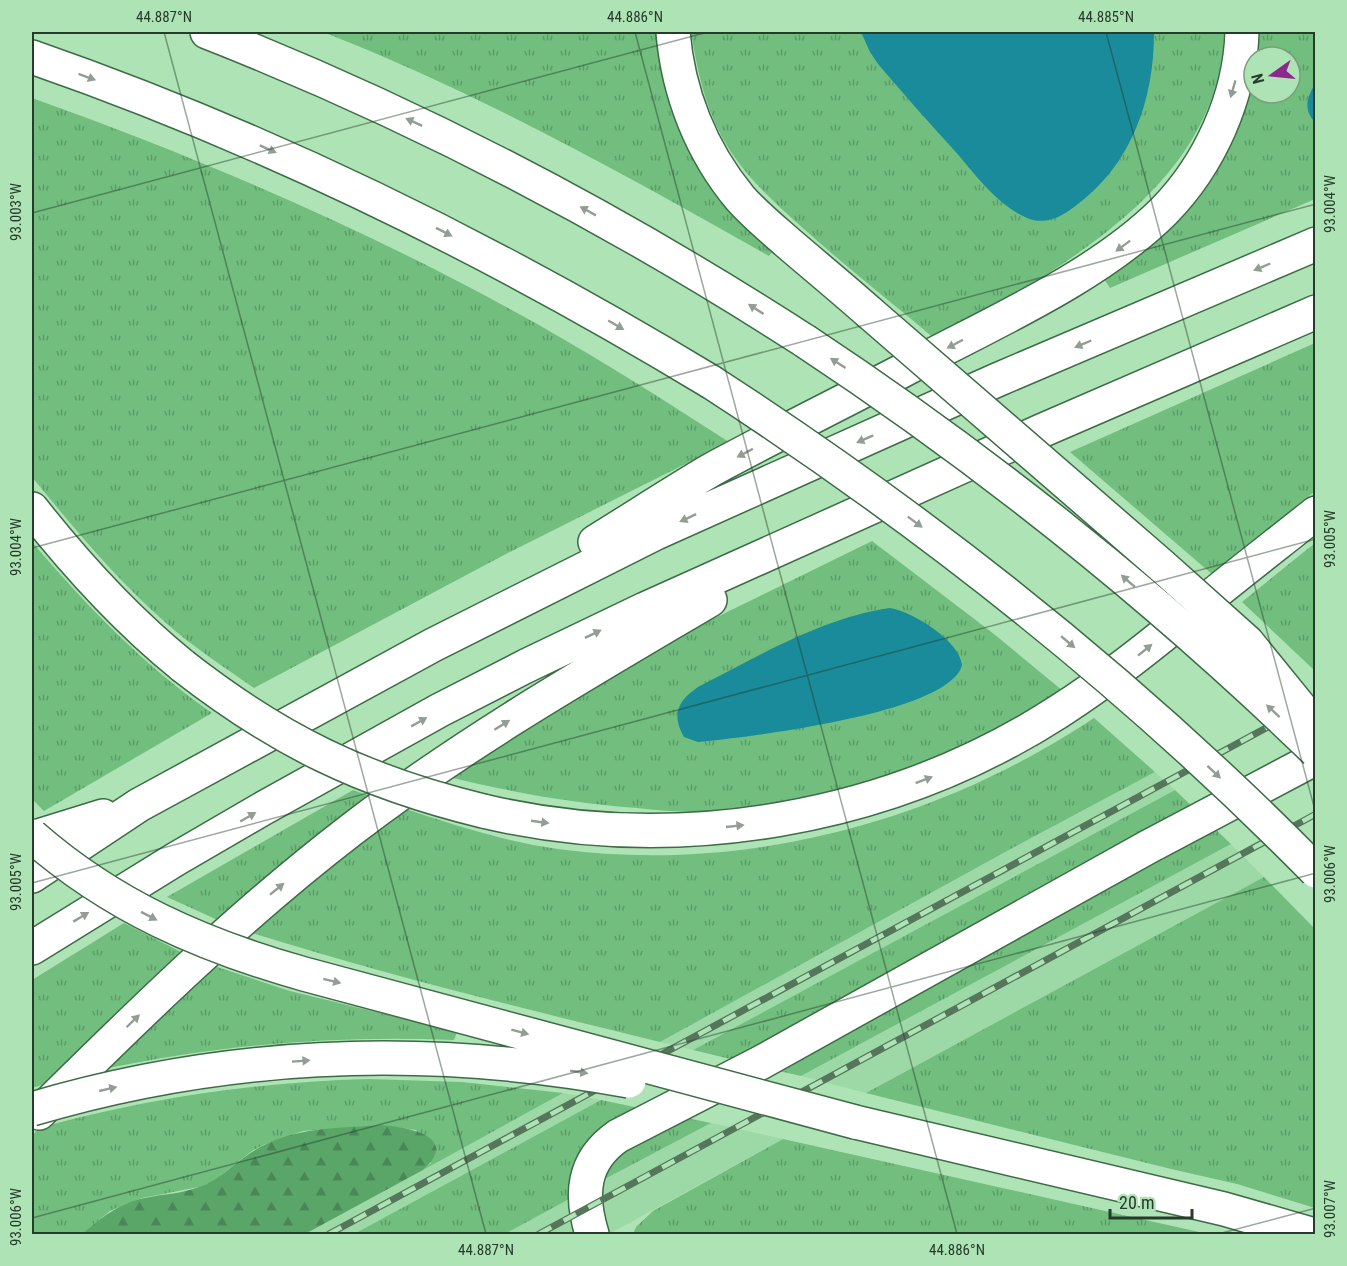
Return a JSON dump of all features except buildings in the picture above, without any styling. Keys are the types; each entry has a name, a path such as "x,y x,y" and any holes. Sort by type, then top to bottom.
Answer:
{"main road":[{"path":"207,32 320,79 481,154 643,242 805,341 962,449 1059,524 1205,648 1316,751"},
{"path":"673,32 678,69 691,114 711,157 726,179 757,215 1247,642 1316,727"},
{"path":"378,676 711,471 988,326 1067,282 1119,249 1165,209 1202,161 1220,125 1232,92 1238,69 1242,32"},
{"path":"32,57 201,121 370,195 537,280 711,382 905,515 1036,616 1193,752 1316,871"},
{"path":"32,876 139,805 544,588 713,506 997,380 1316,244"},
{"path":"32,948 176,859 440,710 526,666 645,609 1041,431 1316,312"},
{"path":"32,508 110,600 139,629 183,666 292,740 329,759 393,786 483,811 526,820 632,830 704,828 795,817 906,787 986,753 1023,734 1072,703 1142,652 1316,513"},
{"path":"32,1121 141,1012 235,926 296,873 362,822 419,780 554,692 838,524"},
{"path":"592,1234 584,1202 587,1179 600,1154 618,1136 760,1063 1138,853 1316,758"},
{"path":"32,837 139,805"},
{"path":"32,837 81,875 117,899 170,927 236,954 855,1122 1224,1209 1311,1234"},
{"path":"32,1109 142,1081 246,1065 341,1058 434,1058 507,1063 591,1074 855,1122"}],"shaded area":[{"path":"1155,772 1175,790 693,1050 660,1042 1020,844"},
{"path":"1231,844 1264,877 866,1093 801,1076"},
{"path":"563,1093 601,1100 354,1234 305,1234"},
{"path":"711,1123 783,1139 609,1234 505,1234 625,1168"}],"green space":[{"path":"323,32 656,32 667,97 690,154 726,205 772,252 769,256 605,165 494,108 438,81"},
{"path":"691,32 1224,32 1215,87 1194,136 1162,180 1123,219 1078,254 1030,285 935,339 804,229 759,186 739,163 722,137 710,112"},
{"path":"1259,32 1315,32 1315,199 1110,288 1104,279 1124,266 1164,233 1242,92 1242,105 1302,105 1302,45 1257,45"},
{"path":"32,98 214,168 392,248 508,308 564,340 729,442 504,555 254,688 186,640 129,588 32,477"},
{"path":"1315,343 1315,491 1213,575 1070,452"},
{"path":"872,541 994,634 1063,691 1000,728 932,759 826,793 752,807 686,812 613,806 541,796 445,776 660,645"},
{"path":"32,542 116,633 162,675 212,713 44,811 32,799"},
{"path":"1315,543 1315,671 1242,602"},
{"path":"1094,718 1155,772 660,1042 400,976 246,931 400,807 498,837 558,849 628,855 699,854 769,846 838,832 905,812 971,786 1034,755"},
{"path":"353,790 375,798 222,922 167,897"},
{"path":"1175,790 1196,810 743,1062 693,1050"},
{"path":"1211,825 1231,844 801,1076 770,1069"},
{"path":"1264,877 1315,929 1315,1208 1237,1184 866,1093"},
{"path":"124,923 185,954 55,1081 32,1088 32,980"},
{"path":"208,964 290,991 457,1032 454,1040 364,1039 231,1048 99,1070"},
{"path":"368,1079 462,1082 563,1093 423,1170 431,1163 416,1130 381,1125 303,1131 252,1151 212,1182 199,1187 142,1198 110,1211 82,1234 32,1234 32,1136 39,1128 120,1108 202,1093 285,1084"},
{"path":"601,1100 644,1109 571,1198 505,1234 354,1234"},
{"path":"682,1117 711,1123 601,1181 616,1156"},
{"path":"381,1125 404,1128 426,1136 433,1141 436,1149 433,1158 423,1170 305,1234 82,1234 103,1217 127,1203 186,1191 207,1184 252,1152 282,1138 315,1130"},
{"path":"783,1139 1208,1234 633,1234 636,1227 653,1211"}],"water":[{"path":"861,32 1154,32 1150,83 1135,130 1111,172 1094,191 1069,211 1052,219 1033,220 1016,212 987,188 878,64"},
{"path":"1315,84 1315,122 1309,113 1308,103"},
{"path":"890,608 922,621 953,646 962,665 950,682 924,696 888,709 848,719 765,734 708,741 698,742 684,737 677,715 681,703 698,687 815,629 864,613"}],"railway":[{"path":"329,1234 1316,701"},
{"path":"539,1234 1316,814"}]}
